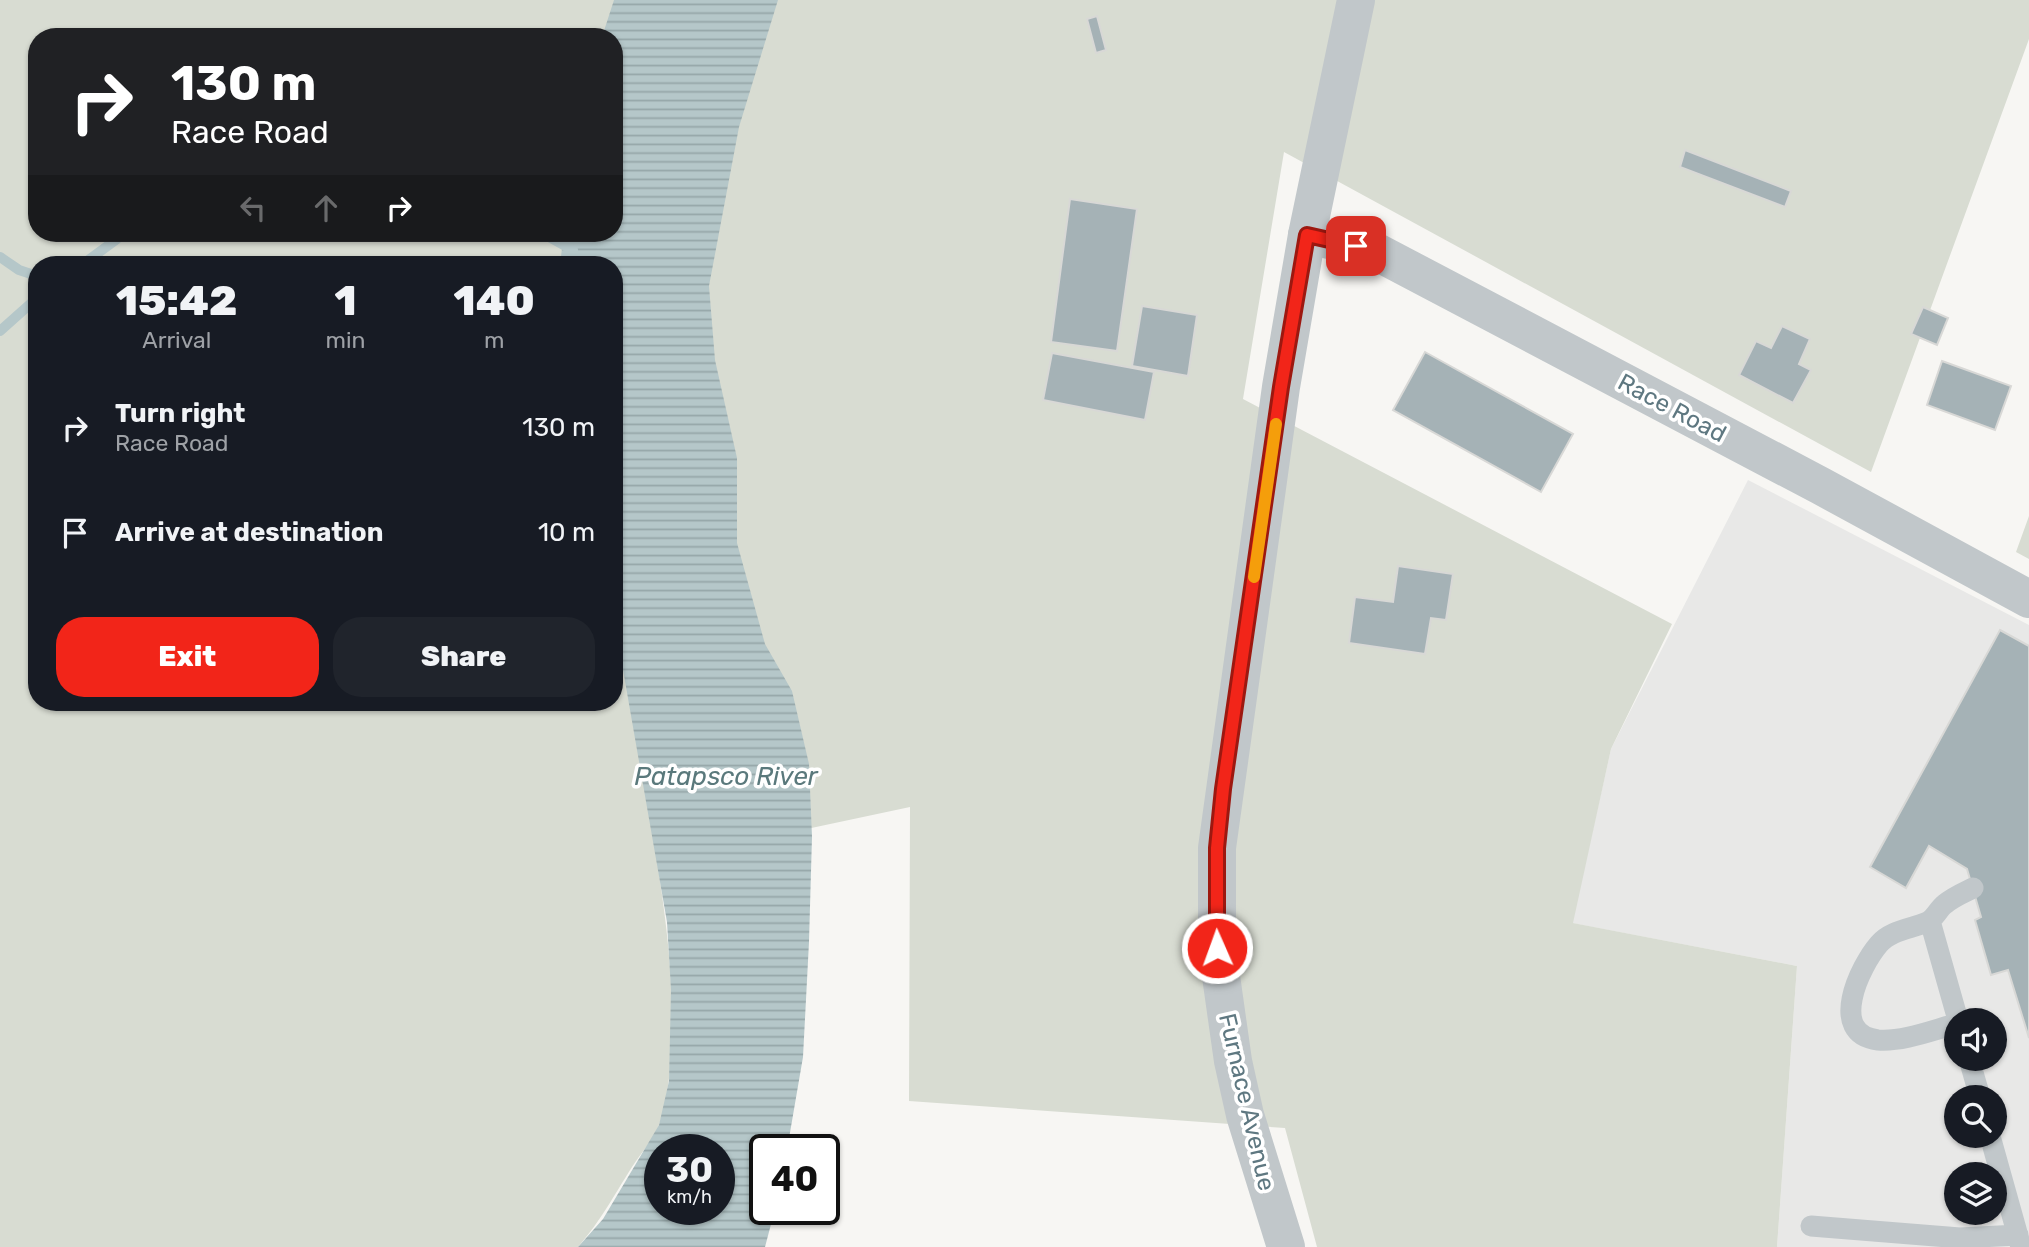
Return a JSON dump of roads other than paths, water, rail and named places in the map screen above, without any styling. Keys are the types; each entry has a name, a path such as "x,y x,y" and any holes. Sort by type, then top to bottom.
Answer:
{"street":[{"name":"Furnace Avenue","path":"1286,1247 1245,1115 1233,1061 1217,948 1216,886 1223,789 1281,387 1307,235 1356,0"},
{"name":"Race Road","path":"1307,235 1373,250 1821,485 2029,599"}],"lane":[{"path":"1944,1025 1882,1040 1869,1038 1857,1028 1852,1016 1850,997 1854,984 1879,943 1894,933 1930,921 1943,905 1972,888"},
{"path":"1930,921 1953,1008"},
{"path":"1811,1226 2020,1241 1993,1148"}],"water":[{"name":"Patapsco River","path":"614,0 778,0 739,127 709,286 715,360 737,458 737,543 765,644 792,691 809,764 812,837 803,1057 790,1134 749,1134 749,1225 771,1225 765,1247 578,1247 603,1219 644,1150 644,1225 735,1225 735,1134 654,1134 659,1125 669,1081 671,990 667,922 623,670 623,256 561,256 563,242 623,242 623,28 605,28"}],"waterway":[{"path":"94,256 113,242"},
{"path":"558,242 573,250"},
{"path":"0,257 28,273"},
{"path":"0,331 28,306"}]}
